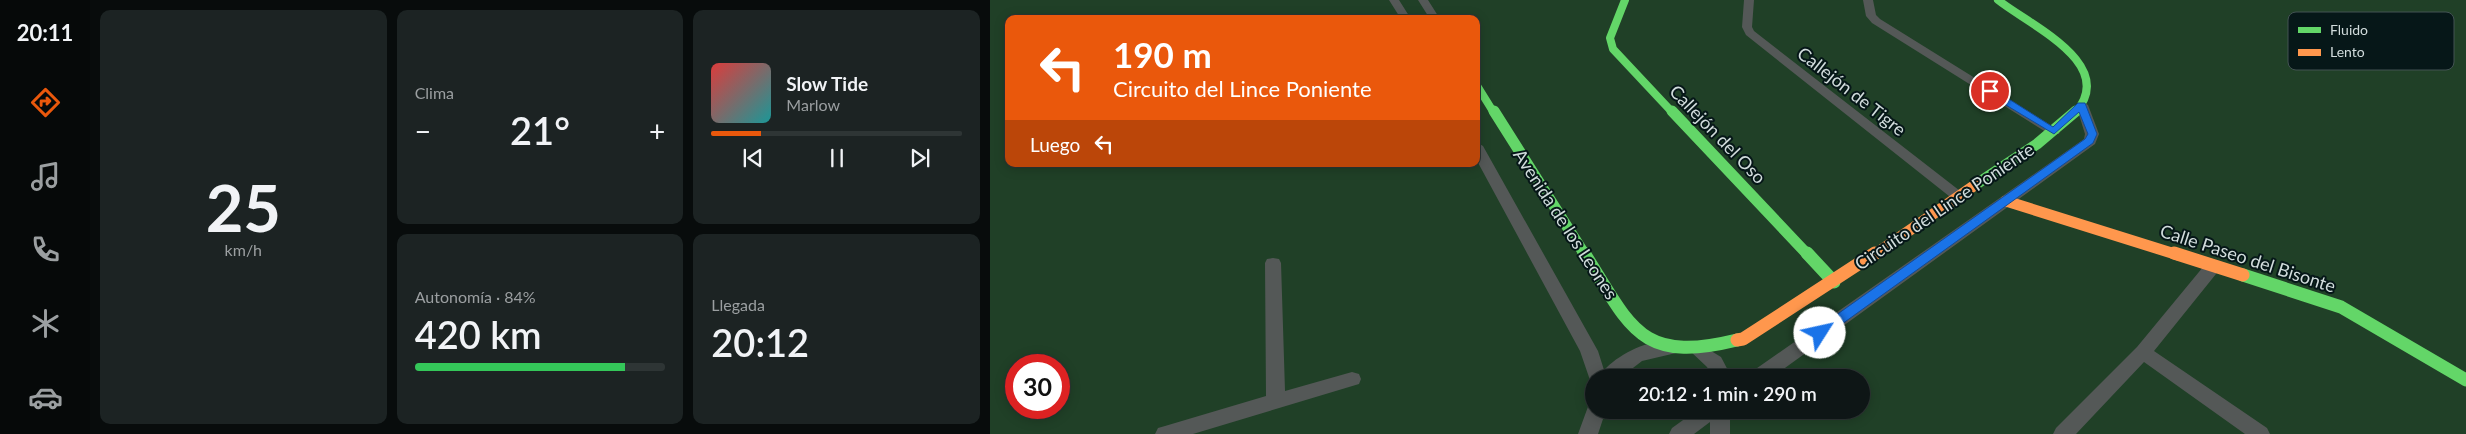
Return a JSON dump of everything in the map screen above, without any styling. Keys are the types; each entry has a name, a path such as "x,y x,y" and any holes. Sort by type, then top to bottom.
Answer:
{"street":[{"path":"1394,0 1403,15"},
{"name":"Callejón del Oso","path":"1624,0 1610,38 1613,49 1834,282"},
{"name":"Callejón de Tigre","path":"1748,0 1747,27 1750,33 1959,197"},
{"path":"1868,0 1872,16 1876,21 2054,131"},
{"path":"1426,1 1433,15"},
{"path":"1997,1 2062,46 2077,59 2088,82 2087,95 2082,105"},
{"name":"Avenida de los Leones","path":"1480,90 1630,325 1642,335 1670,348"},
{"name":"Circuito del Lince Poniente","path":"1670,348 1698,350 1743,339 1834,282 1959,197 2054,131 2082,105 2092,134 2090,141 1770,369"},
{"name":"Avenida de los Leones","path":"1480,153 1589,352 1595,369"},
{"name":"Calle Paseo del Bisonte","path":"2006,201 2319,298 2341,307 2466,380"},
{"path":"1273,263 1276,400"},
{"path":"2063,434 2143,352 2214,265"},
{"path":"1616,369 1637,355 1670,348"},
{"path":"1698,350 1714,362 1718,369"},
{"path":"2143,352 2260,434"},
{"path":"1165,434 1352,379"},
{"path":"1588,433 1593,419"},
{"path":"1679,434 1700,419"},
{"path":"1720,419 1720,434"}],"green space":[{"path":"990,0 2466,0 2466,434 990,434"}],"traffic: fast":[{"path":"1625,0 1610,38 1613,49 1834,282"},
{"path":"1975,185 2055,131 2081,106 2088,89 2085,73 2079,63 2063,46 1998,0"},
{"path":"1480,90 1630,325 1657,342 1681,349 1707,347 1737,340"},
{"path":"2243,275 2341,307 2466,380"}],"traffic: slow":[{"path":"1737,340 1743,339 1834,282 1975,185"},
{"path":"2006,201 2243,275"}],"route":[{"path":"1820,333 2090,141 2092,134 2082,105 2054,131 1990,91"}]}
